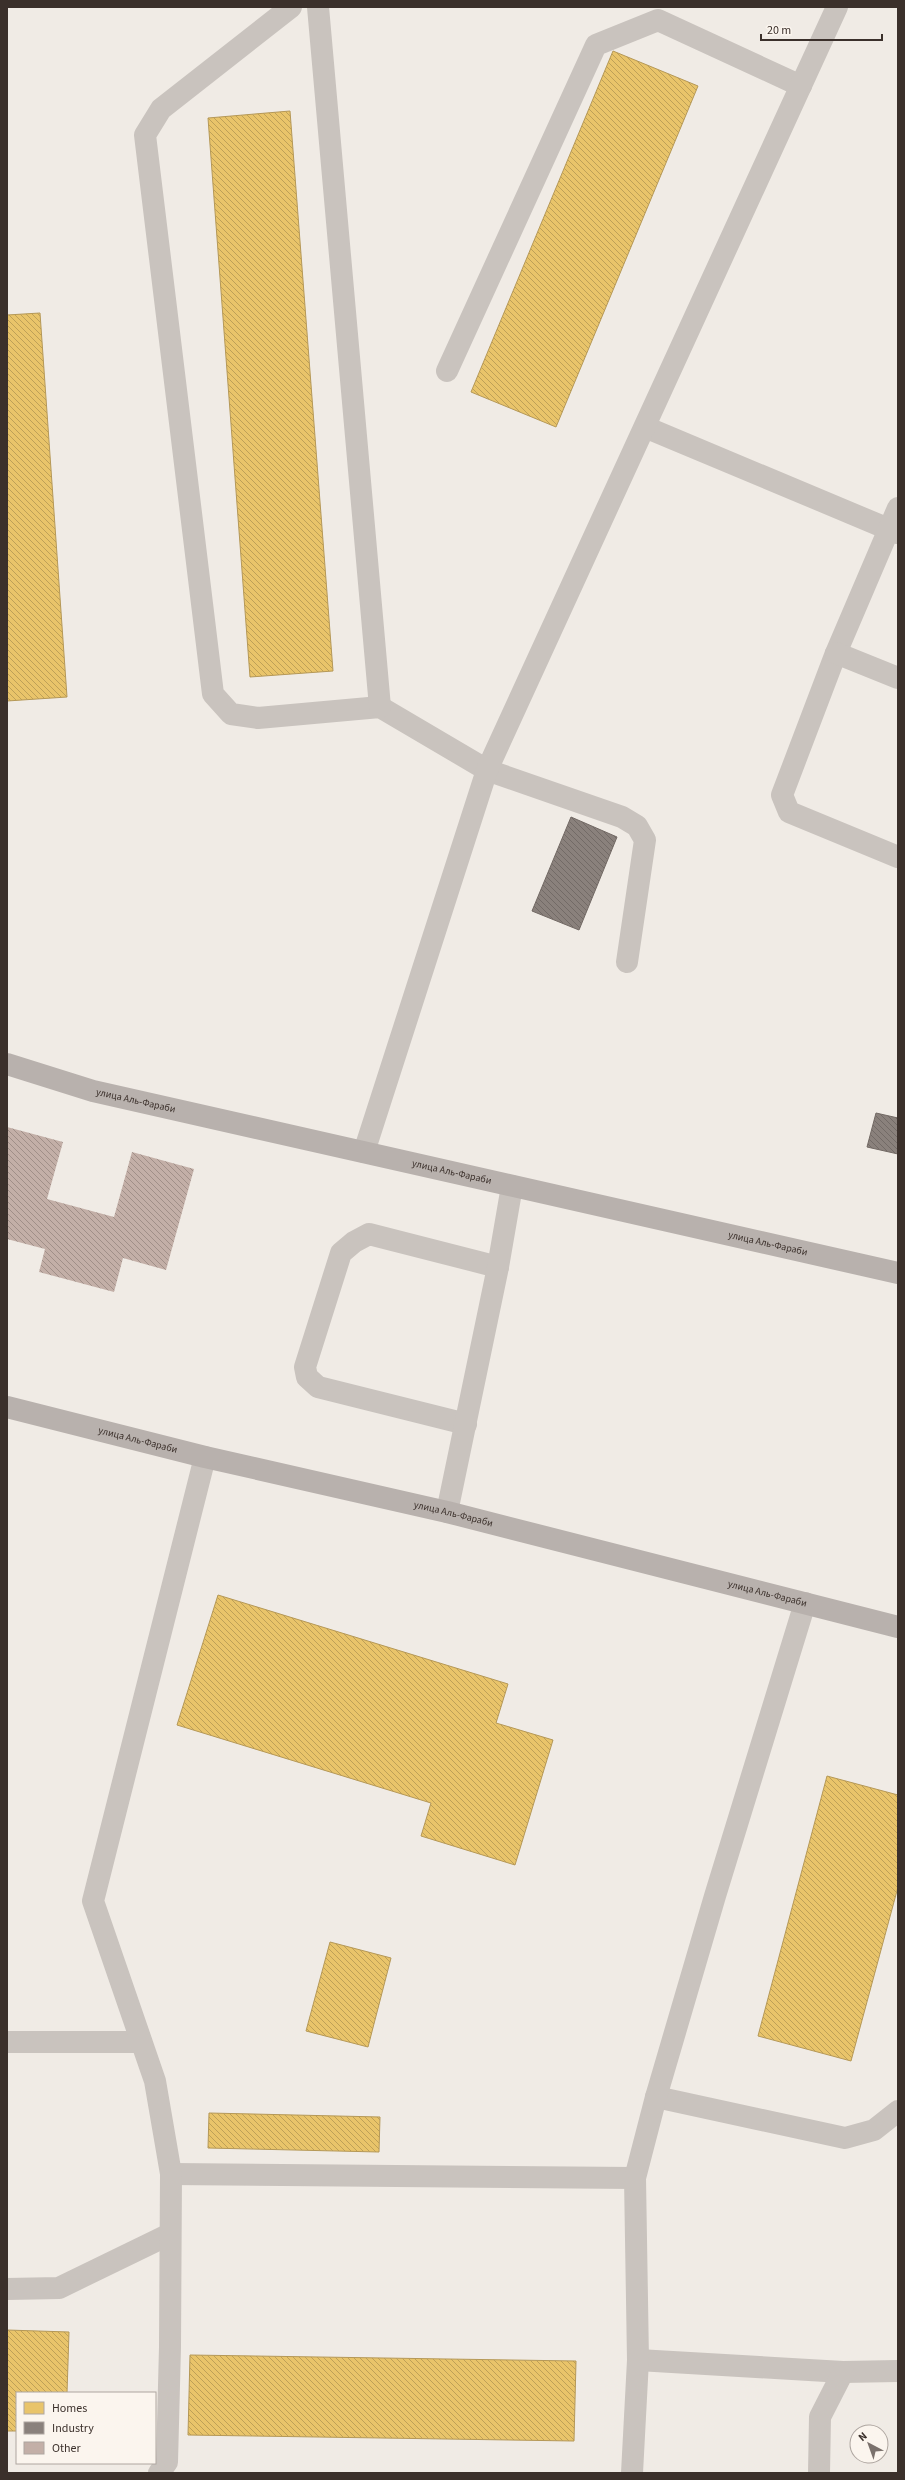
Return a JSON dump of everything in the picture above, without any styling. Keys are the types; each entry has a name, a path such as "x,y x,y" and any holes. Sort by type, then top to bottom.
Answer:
{"main road":[{"name":"улица Аль-Фараби","path":"7,1064 93,1091 898,1273"},
{"name":"улица Аль-Фараби","path":"7,1407 206,1457 447,1512 898,1627"}],"lane":[{"path":"291,7 166,104 145,135 213,694 231,714 258,718 380,707 487,770 622,817 637,826 645,840 628,962"},
{"path":"318,7 380,707"},
{"path":"364,1152 487,770 838,7"},
{"path":"447,371 596,45 658,20 801,86"},
{"path":"645,427 894,531"},
{"path":"898,508 894,531 836,652 782,795 789,812 898,857"},
{"path":"836,652 898,678"},
{"path":"447,1512 498,1267 512,1186"},
{"path":"466,1424 318,1387 307,1377 305,1367 341,1254 369,1234 498,1267"},
{"path":"159,2473 167,2462 170,2347 171,2174 155,2081 93,1901 206,1457"},
{"path":"632,2473 638,2360 635,2178 656,2097 715,1896 805,1603"},
{"path":"7,2042 141,2042"},
{"path":"656,2097 846,2138 874,2130 898,2111"},
{"path":"171,2174 635,2178"},
{"path":"7,2289 59,2288 170,2234"},
{"path":"638,2360 843,2372 898,2371"},
{"path":"819,2473 820,2418 843,2372"}],"building: Homes":[{"path":"613,51 698,86 556,427 471,392"},
{"path":"290,111 333,671 250,677 208,118"},
{"path":"40,313 67,697 7,701 7,315"},
{"path":"218,1595 508,1684 496,1723 553,1740 515,1865 421,1836 431,1803 177,1725"},
{"path":"827,1776 898,1795 898,1887 851,2061 758,2036"},
{"path":"330,1942 391,1958 368,2047 306,2031"},
{"path":"209,2113 380,2117 379,2152 208,2148"},
{"path":"7,2330 69,2332 67,2392 16,2392 16,2431 7,2431"},
{"path":"190,2355 576,2361 574,2441 188,2435"}],"building: Industry":[{"path":"571,817 617,837 579,930 532,911"},
{"path":"876,1113 898,1118 898,1154 867,1147"}],"building: Other":[{"path":"7,1127 63,1142 47,1199 114,1217 132,1152 194,1169 166,1270 123,1258 114,1292 39,1272 45,1249 7,1239"}]}
